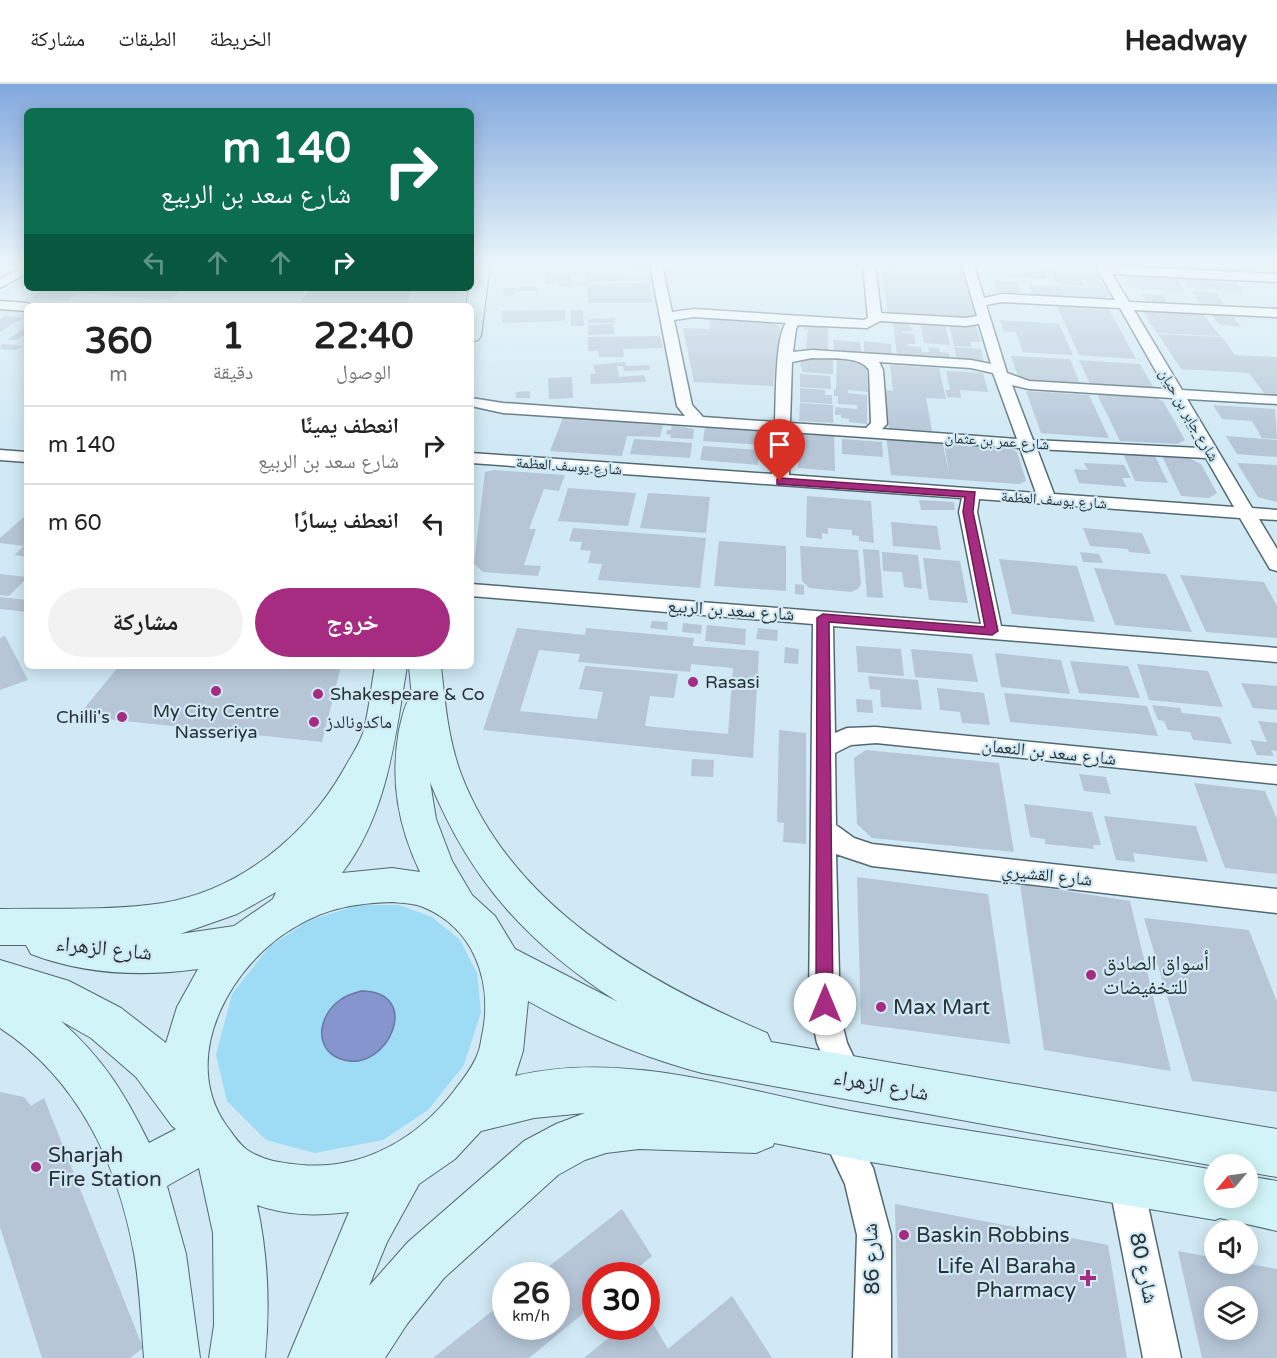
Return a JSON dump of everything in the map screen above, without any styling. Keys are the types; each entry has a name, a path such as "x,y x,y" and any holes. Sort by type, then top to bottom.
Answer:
{"main road":[{"path":"237,1358 241,1325 238,1233 184,1077 187,1040 204,996 219,971 245,942 281,914 317,877 344,840 361,804 372,770 390,669"},
{"path":"0,980 54,995 106,1023 152,1061 206,1138 261,1184 306,1193 354,1188 401,1169 439,1143 471,1111 499,1060 509,1009 502,963 484,930 457,905 435,869 421,833 413,797 412,762 425,669"},
{"path":"425,669 433,737 444,776 457,806 474,838 496,869 529,906 567,942 613,976 670,1010 736,1042 829,1076"},
{"path":"0,927 140,924 180,916 220,902 257,884 290,861 317,836 338,809 378,737"},
{"path":"281,914 318,896 356,886 392,885 427,891 457,905"},
{"name":"شارع الزهراء","path":"0,933 124,954 164,954 204,950 245,942"},
{"name":"شارع الزهراء","path":"502,963 589,1011 693,1050 750,1063 1277,1153"},
{"path":"0,1005 32,1024 74,1063 110,1113 139,1174 160,1254 172,1358"},
{"path":"471,1111 522,1096 573,1090 624,1090 724,1106 826,1130 1204,1192"},
{"path":"353,1358 388,1305 426,1260 541,1158 573,1141 606,1129 639,1125 826,1130"},
{"path":"139,1174 206,1138"},
{"path":"316,1358 369,1225 401,1169"},
{"path":"1258,1202 1277,1206"}],"street":[{"path":"667,324 685,406 699,422"},
{"path":"780,481 785,360 793,324"},
{"path":"987,324 1000,372 1047,499"},
{"name":"شارع جابر بن حيان","path":"1136,324 1277,565"},
{"path":"785,360 803,354 971,364 1000,372 1012,381 1029,385 1277,400"},
{"path":"860,357 872,363 876,370 879,424 870,433"},
{"name":"شارع عمر بن عثمان","path":"474,403 491,407 699,422 1027,444 1212,453"},
{"path":"0,455 24,457"},
{"name":"شارع يوسف العظمة","path":"474,458 1277,515"},
{"path":"971,494 968,512 992,631"},
{"name":"شارع سعد بن الربيع","path":"474,590 1277,655"},
{"path":"823,618 826,1023 839,1062 829,1076"},
{"name":"شارع سعد بن النعمان","path":"823,749 848,737 876,735 1277,775"},
{"name":"شارع القشيري","path":"824,830 845,846 872,855 1277,901"},
{"name":"شارع 86","path":"826,1130 861,1180 874,1235 872,1358"},
{"name":"شارع 80","path":"1125,1178 1162,1358"}],"shaded area":[{"path":"359,905 399,905 432,917 460,940 477,973 481,1012 464,1065 428,1110 383,1140 315,1153 266,1140 227,1101 216,1055 232,994 269,947 310,920"},
{"path":"361,991 380,994 391,1003 395,1016 393,1030 374,1054 360,1060 344,1060 327,1050 323,1042 323,1024 332,1007 340,1000 347,995"}],"building":[{"path":"0,324 12,324 0,332"},
{"path":"613,324 614,334 588,335 588,325"},
{"path":"710,324 775,324 780,327 773,386 694,382 683,328 709,329"},
{"path":"893,324 908,324 912,331 902,331 914,334 916,344 907,344 908,346 921,347 922,352 929,352 928,347 939,348 940,352 949,353 950,359 897,356"},
{"path":"920,324 945,325 950,345 924,343"},
{"path":"949,324 976,326 981,342 970,342 972,347 954,346"},
{"path":"1001,324 1059,324 1073,355 1023,352 1016,332 1004,332"},
{"path":"1065,324 1117,324 1136,359 1079,355"},
{"path":"1152,324 1211,324 1220,336 1157,333"},
{"path":"804,326 828,327 828,350 806,349 808,330 803,329"},
{"path":"24,328 24,335 16,340 7,340"},
{"path":"1158,334 1222,337 1235,355 1277,357 1277,395 1265,394 1249,373 1181,369"},
{"path":"660,336 663,348 623,349 624,357 599,357 598,351 588,351 588,337"},
{"path":"833,340 860,342 861,352 834,351"},
{"path":"864,341 891,344 892,355 864,353"},
{"path":"2,344 23,346 16,350 0,349"},
{"path":"954,347 981,349 984,361 957,360"},
{"path":"1011,356 1070,359 1081,386 1027,383 1019,379"},
{"path":"810,358 833,360 833,374 802,372 801,360"},
{"path":"837,360 866,362 868,392 848,390 848,393 867,395 867,424 849,422 849,419 841,418 841,415 835,415 835,407 857,409 857,405 838,404 838,396 834,396"},
{"path":"1079,360 1140,364 1155,390 1091,386"},
{"path":"625,362 626,366 649,365 650,370 624,371 623,366 617,366 619,377 644,375 646,382 591,384 590,374 596,374 593,365"},
{"path":"890,365 939,368 946,399 926,398 932,431 889,428 885,390 893,391"},
{"path":"946,371 983,373 988,392 960,390 961,398 947,397 946,390 950,390"},
{"path":"800,374 830,376 831,389 800,387"},
{"path":"572,377 573,398 549,399 548,378"},
{"path":"800,388 825,390 825,395 832,395 832,404 800,402"},
{"path":"530,391 530,398 516,398 516,392"},
{"path":"1026,391 1089,395 1109,438 1041,433"},
{"path":"1097,394 1155,398 1163,401 1185,440 1177,444 1120,441"},
{"path":"800,403 833,405 833,423 799,421"},
{"path":"1213,405 1275,409 1277,439 1262,438 1252,421 1222,419"},
{"path":"564,415 640,420 639,424 663,425 660,437 627,436 622,456 550,451"},
{"path":"672,425 694,429 693,439 670,438 671,435 666,434 667,430 671,430"},
{"path":"705,427 764,431 763,445 703,441"},
{"path":"798,431 834,433 835,471 798,468"},
{"path":"886,436 942,440 949,474 944,441 1008,446 1017,452 1026,481 1019,484 891,475"},
{"path":"1226,436 1277,440 1277,457 1237,454"},
{"path":"634,439 692,443 690,458 630,454"},
{"path":"842,439 882,442 883,457 842,454"},
{"path":"703,446 759,450 758,465 700,460"},
{"path":"1122,451 1154,454 1168,483 1135,481"},
{"path":"1162,456 1189,458 1201,464 1217,493 1209,498 1181,496"},
{"path":"1084,463 1124,465 1131,478 1122,478 1127,487 1079,483 1074,469 1088,470"},
{"path":"1237,463 1277,465 1277,502 1258,497"},
{"path":"494,470 565,475 559,491 544,489 529,529 536,529 524,565 541,566 538,576 483,572 474,564 485,472"},
{"path":"568,488 636,493 628,526 558,521"},
{"path":"648,493 710,497 706,533 640,528"},
{"path":"807,496 871,501 874,543 859,541 859,536 852,535 852,530 828,528 828,534 822,533 822,539 806,537"},
{"path":"919,500 954,502 955,510 921,510"},
{"path":"24,517 24,546 0,543 0,538"},
{"path":"891,522 937,526 941,550 893,546"},
{"path":"573,528 706,538 700,588 598,580 602,564 588,563 591,551 580,550 582,542 569,541"},
{"path":"1083,528 1142,533 1151,554 1129,552 1128,549 1090,546"},
{"path":"719,541 786,546 786,591 714,586"},
{"path":"24,546 24,557 14,555"},
{"path":"800,546 858,550 861,584 858,589 851,592 809,588 802,581"},
{"path":"863,549 879,550 883,598 867,597"},
{"path":"882,552 918,555 922,589 904,587 902,572 883,571"},
{"path":"1080,552 1099,554 1103,563 1083,562"},
{"path":"923,558 960,561 968,603 929,600"},
{"path":"999,559 1077,566 1095,622 1012,614"},
{"path":"1094,568 1166,574 1192,632 1115,625"},
{"path":"0,574 24,577 24,581 9,596 0,595"},
{"path":"1180,575 1264,582 1277,606 1277,638 1206,632"},
{"path":"795,584 804,585 804,595 795,594"},
{"path":"0,597 24,600 24,612 0,609"},
{"path":"652,621 668,622 667,630 650,628"},
{"path":"683,623 702,625 701,634 682,632"},
{"path":"707,625 746,629 745,645 705,641"},
{"path":"517,628 585,635 586,628 694,638 693,646 759,651 753,758 483,730","holes":["539,650 580,654 578,662 690,672 691,664 733,668 728,734 645,726 650,696 674,698 678,674 585,666 579,689 603,692 597,719 520,711"]},
{"path":"758,628 778,630 777,641 756,639"},
{"path":"5,636 28,680 0,690 0,638"},
{"path":"856,646 901,649 904,676 858,672"},
{"path":"785,647 799,649 798,664 784,663"},
{"path":"911,649 972,654 978,682 915,677"},
{"path":"995,653 1061,660 1070,694 1001,687"},
{"path":"1070,661 1128,666 1140,698 1079,693"},
{"path":"1137,664 1208,671 1223,707 1149,700"},
{"name":"My City Centre Nasseriya","path":"117,669 340,669 322,742 78,716"},
{"path":"868,676 918,680 922,710 881,707 880,690 870,689"},
{"path":"1241,683 1277,686 1277,710 1253,708"},
{"path":"937,688 984,693 990,725 962,723 960,712 940,710"},
{"path":"1004,693 1147,706 1158,736 1010,722"},
{"path":"856,699 872,700 873,713 857,712"},
{"path":"1152,705 1180,708 1182,713 1220,717 1232,744 1193,740 1190,732 1168,730 1164,721 1158,720"},
{"path":"1258,721 1277,723 1277,751 1271,750 1274,756 1257,755 1250,740 1267,742"},
{"path":"779,730 806,733 806,844 783,842 784,823 777,822"},
{"path":"866,750 999,763 1014,852 872,838 857,824 854,758"},
{"path":"692,759 714,760 713,777 691,776"},
{"path":"1079,774 1106,777 1111,794 1084,791"},
{"path":"1194,783 1265,791 1277,819 1277,874 1225,868"},
{"path":"1024,804 1092,812 1101,845 1093,845 1094,849 1045,844 1045,839 1030,837"},
{"path":"1104,816 1196,826 1208,862 1133,853 1135,862 1116,860"},
{"path":"857,877 988,894 1010,1044 861,1024"},
{"name":"أسواق الصادق للتخفيضات","path":"1020,884 1130,901 1171,1071 1044,1050"},
{"path":"1144,918 1249,930 1277,1002 1277,1092 1192,1081"},
{"name":"Sharjah Fire Station","path":"0,1092 24,1097 31,1106 44,1098 143,1348 130,1358 42,1358 0,1227"},
{"path":"895,1204 1108,1245 1127,1358 898,1358"},
{"path":"622,1209 652,1256 645,1262 582,1262 582,1314 570,1324 570,1262 555,1262"},
{"path":"1178,1251 1204,1256 1204,1274 1258,1274 1258,1266 1277,1269 1277,1358 1202,1358"},
{"path":"732,1296 772,1358 584,1358 606,1340 660,1340 660,1336 668,1349"},
{"path":"492,1311 492,1340 551,1340 529,1358 433,1358"}],"place":[{"name":"Rasasi","path":"693,682"},
{"name":"My City Centre Nasseriya","path":"216,691"},
{"name":"Shakespeare & Co","path":"318,694"},
{"name":"Chilli's","path":"122,717"},
{"name":"ماكدونالدز","path":"314,722"},
{"name":"أسواق الصادق للتخفيضات","path":"1091,975"},
{"name":"Max Mart","path":"881,1007"},
{"name":"Sharjah Fire Station","path":"36,1167"},
{"name":"Baskin Robbins","path":"904,1235"},
{"name":"Life Al Baraha Pharmacy","path":"1088,1278"}],"route":[{"path":"780,481 971,494 968,512 992,631 823,618 825,1004"}]}
